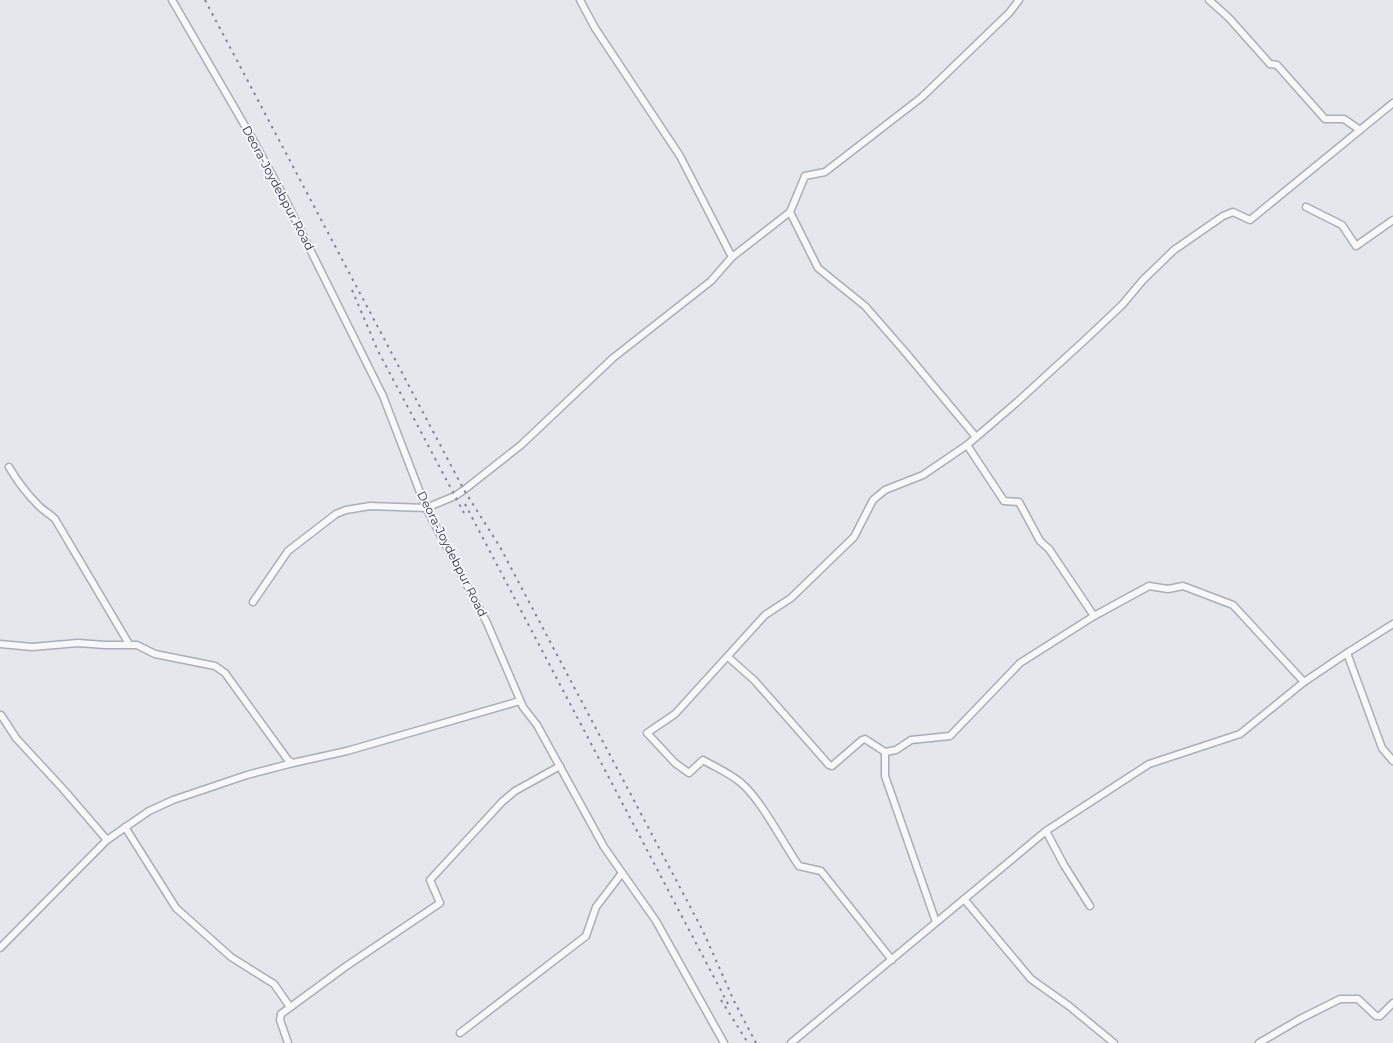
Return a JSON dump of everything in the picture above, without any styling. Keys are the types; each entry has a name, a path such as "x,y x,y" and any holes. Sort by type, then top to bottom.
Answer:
{"street":[{"name":"Deora-Joydebpur Road","path":"172,0 285,199 383,396 426,508 487,623 520,702 537,725 604,847 656,920 724,1043"},
{"path":"580,0 595,28 680,156 732,257"},
{"path":"253,602 288,551 336,514 346,510 370,506 426,508 464,490 521,445 613,358 711,281 732,257 790,212 805,176 825,172 922,97 1009,13 1019,0"},
{"path":"1209,0 1229,18 1270,64 1277,66 1325,119 1344,119 1360,130"},
{"path":"892,960 821,871 799,866 753,796 742,784 703,760 689,772 675,763 648,734 675,714 765,615 791,598 854,537 873,500 885,490 923,474 967,445 1086,339 1122,305 1143,280 1174,250 1223,216 1233,212 1250,220 1393,103"},
{"path":"1306,207 1342,225 1356,246 1393,220"},
{"path":"790,212 818,268 866,306 976,437"},
{"path":"967,445 1004,501 1019,502 1040,541 1048,548 1094,616"},
{"path":"9,467 21,485 40,507 49,512 55,519 129,644"},
{"path":"728,657 754,680 828,765 834,766 865,739 884,752 896,750 910,740 950,736 1020,663 1094,616 1149,586 1168,589 1183,586 1234,606 1304,682"},
{"path":"792,1043 1046,831 1149,764 1240,734 1304,682 1393,624"},
{"path":"0,644 32,647 78,642 105,645 129,644 137,645 155,654 204,662 222,669 288,760 293,763"},
{"path":"1347,653 1382,748 1393,761"},
{"path":"0,948 107,840 149,811 173,800 247,775 348,751 520,702"},
{"path":"1,715 16,738 107,840"},
{"path":"884,752 885,776 936,922"},
{"path":"288,1043 280,1017 290,1007 345,967 440,903 430,880 502,802 515,791 560,766"},
{"path":"124,827 176,908 231,957 274,984 290,1007"},
{"path":"1046,831 1064,865 1090,906"},
{"path":"460,1033 586,936 596,907 622,873"},
{"path":"964,899 1031,979 1069,1006 1114,1043"},
{"path":"1259,1043 1300,1019 1340,999 1358,999 1376,1016 1380,1016 1393,1003"}],"railway":[{"path":"205,0 464,490 500,547 703,931 734,1001 756,1043"},
{"path":"352,290 378,351 464,513"},
{"path":"465,504 728,1004"},
{"path":"721,1000 748,1043"}]}
